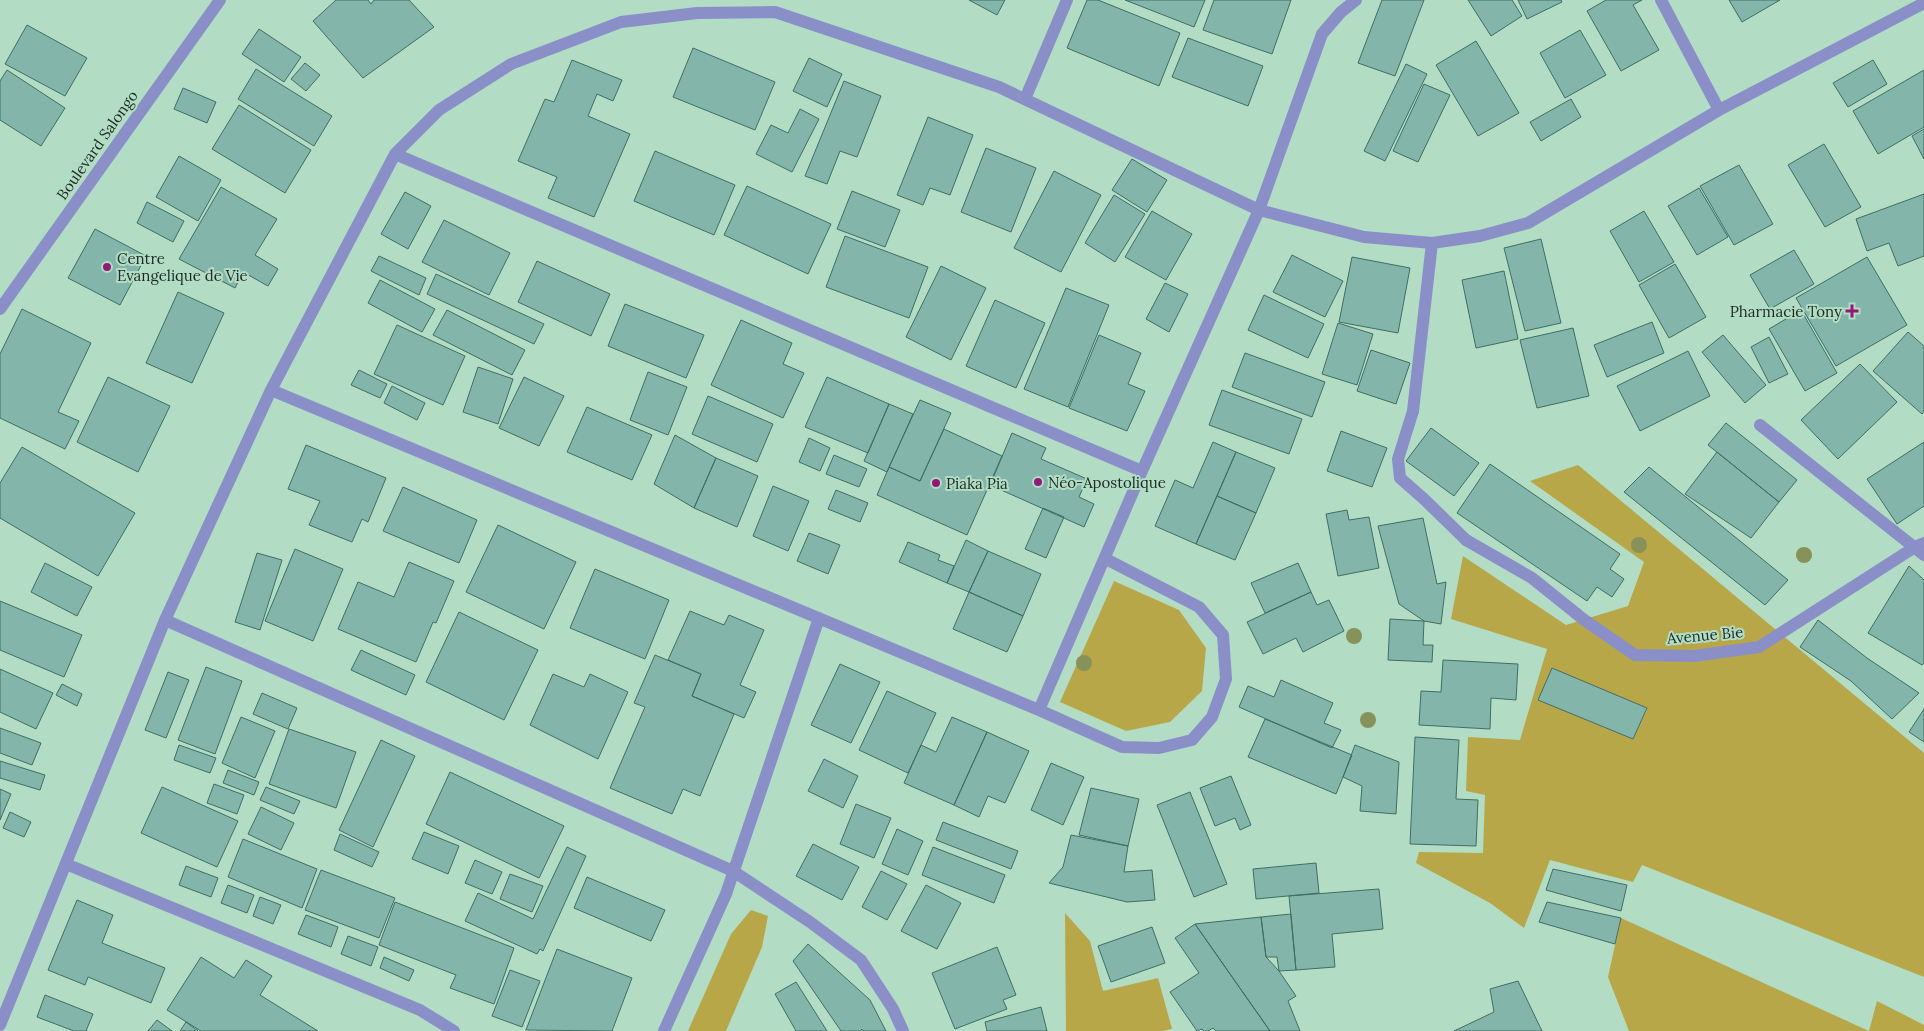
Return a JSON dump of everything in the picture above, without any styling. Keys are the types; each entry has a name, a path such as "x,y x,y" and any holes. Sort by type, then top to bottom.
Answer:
{"street":[{"name":"Boulevard Salongo","path":"0,309 220,0"},
{"path":"775,12 780,0"},
{"path":"1025,99 1067,0"},
{"path":"1039,710 1106,559 1142,471 1259,210 1322,34 1356,0"},
{"path":"1661,0 1718,110"},
{"path":"0,1025 165,620 271,390 396,154 439,110 511,64 621,22 697,12 775,12 999,87 1259,210 1364,237 1432,243 1480,236 1528,222 1718,110 1924,3"},
{"path":"396,154 1142,471"},
{"name":"Avenue Bie","path":"1432,243 1413,411 1398,459 1400,478 1466,540 1532,578 1583,619 1635,655 1694,656 1758,647 1921,548"},
{"path":"271,390 1039,710 1122,748 1159,748 1192,740 1212,717 1226,679 1223,635 1199,607 1106,559"},
{"path":"1760,425 1921,548"},
{"path":"664,1031 726,894 819,618"},
{"path":"165,620 733,870 810,922 861,960 893,1009 903,1031"},
{"path":"66,864 420,1010 454,1031"}],"shaded area":[{"path":"1578,465 1924,753 1924,977 1642,865 1633,882 1550,860 1524,928 1490,903 1416,863 1419,852 1483,853 1485,795 1466,791 1468,737 1520,740 1547,649 1451,619 1463,556 1566,625 1628,606 1644,562 1530,481","holes":["1552,668 1647,709 1633,739 1539,700"]},
{"path":"1114,581 1179,610 1206,648 1202,691 1170,722 1126,731 1060,702"},
{"path":"751,910 768,916 762,947 726,1031 688,1031 731,934"},
{"path":"1065,913 1090,941 1103,991 1158,978 1172,1029 1162,1031 1066,1031"},
{"path":"1621,918 1869,1031 1629,1031 1608,977"},
{"path":"1877,1001 1924,1025 1924,1031 1869,1031"}],"building":[{"path":"336,0 368,0 371,4 374,0 409,0 434,27 363,78 313,21"},
{"path":"969,0 1005,0 997,15"},
{"path":"1087,0 1098,0 1180,33 1159,86 1067,48"},
{"path":"1125,0 1205,0 1194,27"},
{"path":"1214,0 1291,0 1272,54 1203,30"},
{"path":"1382,0 1424,0 1395,76 1358,63"},
{"path":"1468,0 1512,0 1522,16 1491,36"},
{"path":"1518,0 1561,0 1562,2 1527,19"},
{"path":"1606,0 1642,0 1633,5 1659,50 1621,71 1587,11"},
{"path":"1729,0 1780,0 1742,22"},
{"path":"27,25 87,58 65,96 5,64"},
{"path":"259,29 301,57 284,82 242,54"},
{"path":"1580,30 1606,75 1565,98 1540,53"},
{"path":"1188,38 1263,66 1248,106 1172,77"},
{"path":"1476,41 1519,113 1478,136 1436,65"},
{"path":"693,48 775,82 755,130 673,97"},
{"path":"809,58 842,74 827,107 793,91"},
{"path":"572,60 622,80 613,101 597,94 588,116 630,134 594,217 548,198 557,177 518,161 545,99 554,102"},
{"path":"1873,60 1887,84 1848,107 1833,83"},
{"path":"305,63 320,75 306,91 291,79"},
{"path":"1406,64 1427,74 1385,161 1364,151"},
{"path":"256,69 332,116 314,146 238,99"},
{"path":"7,70 65,108 41,146 0,120 0,81"},
{"path":"1924,70 1924,127 1878,154 1853,111"},
{"path":"844,81 881,96 857,157 840,151 827,184 805,176"},
{"path":"1424,84 1450,95 1418,162 1393,151"},
{"path":"183,88 216,102 207,123 174,109"},
{"path":"1571,99 1581,117 1541,141 1530,122"},
{"path":"239,105 311,150 285,193 212,149"},
{"path":"800,109 819,119 792,172 756,154 771,125 788,133"},
{"path":"928,117 973,135 950,195 930,188 923,205 897,195"},
{"path":"1924,129 1924,159 1912,136"},
{"path":"1824,144 1861,207 1825,227 1788,165"},
{"path":"986,148 1036,168 1011,232 961,212"},
{"path":"655,151 735,185 714,235 634,201"},
{"path":"179,156 221,180 198,221 156,197"},
{"path":"1132,159 1167,180 1147,212 1112,190"},
{"path":"1739,165 1773,224 1734,245 1700,186"},
{"path":"1054,171 1101,195 1061,272 1014,248"},
{"path":"747,186 831,224 808,274 724,235"},
{"path":"221,187 277,219 255,255 278,269 268,286 243,272 235,288 179,259"},
{"path":"1699,188 1728,237 1697,255 1668,206"},
{"path":"852,191 900,210 885,247 837,229"},
{"path":"405,192 431,206 408,249 381,234"},
{"path":"1924,194 1924,256 1898,266 1889,243 1867,251 1856,219"},
{"path":"1114,195 1145,214 1115,262 1085,243"},
{"path":"147,202 184,221 173,242 137,223"},
{"path":"1152,211 1192,234 1166,280 1125,257"},
{"path":"1644,211 1674,262 1639,282 1610,231"},
{"path":"444,220 510,253 489,295 422,262"},
{"name":"Centre Evangelique de Vie","path":"95,229 146,256 120,305 68,278"},
{"path":"845,236 928,267 909,318 826,287"},
{"path":"1541,239 1561,323 1525,331 1504,248"},
{"path":"1794,250 1814,284 1770,309 1750,275"},
{"path":"1292,255 1343,281 1325,317 1273,292"},
{"path":"379,256 426,278 419,295 371,271"},
{"path":"1352,257 1410,268 1398,333 1339,322"},
{"name":"Pharmacie Tony","path":"1867,257 1907,325 1836,366 1796,298"},
{"path":"537,261 610,294 591,336 518,302"},
{"path":"1675,264 1706,317 1669,338 1639,285"},
{"path":"941,266 986,288 951,360 906,337"},
{"path":"1504,271 1518,339 1476,348 1462,280"},
{"path":"436,274 544,324 534,344 427,294"},
{"path":"380,280 435,309 422,332 368,303"},
{"path":"1165,283 1188,294 1169,332 1146,319"},
{"path":"1066,288 1109,305 1068,407 1024,389"},
{"path":"178,292 224,313 192,383 146,363"},
{"path":"1264,295 1324,324 1308,358 1248,330"},
{"path":"995,300 1045,323 1016,388 966,366"},
{"path":"625,304 704,335 686,378 608,346"},
{"path":"22,309 91,343 58,412 79,421 65,449 0,418 0,354"},
{"path":"447,310 525,350 512,375 433,335"},
{"path":"1801,310 1837,373 1805,391 1769,329"},
{"path":"741,320 792,343 783,364 804,373 783,418 711,385"},
{"path":"1652,322 1664,353 1607,377 1594,345"},
{"path":"1338,323 1373,334 1357,385 1322,374"},
{"path":"397,325 465,356 443,405 374,374"},
{"path":"1573,328 1589,396 1537,408 1520,340"},
{"path":"1908,332 1924,346 1924,411 1922,414 1873,371"},
{"path":"1099,335 1141,353 1128,384 1145,391 1127,431 1069,408"},
{"path":"1723,335 1766,385 1745,403 1702,352"},
{"path":"1769,337 1788,374 1769,383 1751,347"},
{"path":"1371,350 1410,363 1396,404 1357,391"},
{"path":"1688,351 1710,396 1640,431 1617,386"},
{"path":"1245,353 1325,382 1312,417 1232,387"},
{"path":"1860,364 1897,402 1838,459 1801,420"},
{"path":"478,367 513,379 498,424 463,412"},
{"path":"359,370 387,384 380,398 351,385"},
{"path":"648,372 687,387 668,435 630,420"},
{"path":"108,377 170,406 138,472 77,442"},
{"path":"524,377 564,396 539,446 499,428"},
{"path":"827,377 889,404 868,453 805,427"},
{"path":"392,386 425,403 417,420 384,403"},
{"path":"1222,390 1302,419 1289,454 1209,425"},
{"path":"708,396 773,424 757,462 692,434"},
{"path":"920,400 951,413 920,481 889,467"},
{"path":"889,404 913,414 887,472 864,461"},
{"path":"587,407 652,435 632,480 567,452"},
{"path":"1726,423 1797,480 1779,502 1708,445"},
{"path":"1431,428 1479,463 1454,496 1406,461"},
{"name":"Piaka Pia","path":"944,429 1002,456 967,535 877,495 889,467 920,481"},
{"path":"1341,431 1387,448 1372,487 1327,471"},
{"name":"Néo-Apostolique","path":"1012,433 1046,448 1041,459 1087,479 1079,497 1094,504 1084,527 990,485"},
{"path":"675,435 716,458 694,508 654,484"},
{"path":"809,438 830,448 820,471 799,462"},
{"path":"1213,442 1236,452 1196,544 1155,526 1175,480 1193,488"},
{"path":"1924,442 1924,506 1897,524 1867,479"},
{"path":"306,445 386,478 368,522 362,519 352,542 309,525 320,501 288,489"},
{"path":"22,447 135,513 98,576 0,518 0,483"},
{"path":"1236,452 1275,468 1256,513 1217,496"},
{"path":"1717,452 1779,502 1751,538 1685,494"},
{"path":"834,455 867,469 859,487 826,474"},
{"path":"716,458 758,476 737,527 694,508"},
{"path":"1490,464 1620,554 1610,569 1624,579 1612,597 1597,587 1587,601 1457,513"},
{"path":"1649,467 1788,580 1765,605 1624,492"},
{"path":"773,486 809,501 788,551 753,536"},
{"path":"403,487 477,520 459,563 383,531"},
{"path":"836,490 868,503 860,522 828,509"},
{"path":"1217,496 1256,513 1235,560 1196,544"},
{"path":"1043,508 1064,517 1046,558 1025,549"},
{"path":"1347,510 1349,520 1369,517 1379,568 1338,576 1326,514"},
{"path":"1423,518 1437,584 1446,582 1441,624 1424,621 1399,604 1378,526"},
{"path":"498,525 576,562 544,629 466,592"},
{"path":"809,533 840,545 828,574 797,561"},
{"path":"966,540 988,551 969,592 947,583"},
{"path":"908,542 940,555 938,560 954,566 947,583 899,562"},
{"path":"295,549 343,569 313,641 265,621"},
{"path":"988,551 1041,574 1023,616 969,592"},
{"path":"257,553 282,560 260,630 235,622"},
{"path":"409,562 454,581 436,623 433,622 416,662 338,629 358,582 394,597"},
{"path":"45,563 92,587 77,616 31,592"},
{"path":"1298,563 1311,592 1265,613 1251,583"},
{"path":"1909,566 1924,580 1924,663 1922,665 1868,633"},
{"path":"595,569 669,600 645,659 570,628"},
{"path":"969,592 1023,616 1007,652 953,629"},
{"path":"1311,592 1317,605 1329,600 1344,631 1303,652 1296,638 1263,654 1247,622"},
{"path":"0,601 82,635 64,677 0,650"},
{"path":"690,611 724,625 729,615 764,630 740,685 756,692 744,718 692,696 701,674 668,660"},
{"path":"459,612 538,650 504,720 426,682"},
{"path":"1390,619 1424,621 1423,645 1433,645 1432,662 1388,660"},
{"path":"1818,620 1867,658 1919,693 1892,719 1851,681 1800,647"},
{"path":"361,650 415,675 406,695 351,670"},
{"path":"655,655 701,674 692,696 734,714 700,796 683,789 672,814 610,788 645,707 634,703"},
{"path":"1443,660 1518,664 1516,700 1491,698 1490,729 1419,725 1421,691 1441,692"},
{"path":"840,664 880,682 851,743 811,725"},
{"path":"206,667 242,681 215,754 178,740"},
{"path":"1552,668 1647,708 1633,739 1538,700"},
{"path":"0,669 53,693 36,729 0,712"},
{"path":"168,672 189,680 166,738 145,730"},
{"path":"553,674 584,687 590,674 628,692 598,759 530,725"},
{"path":"1281,680 1333,703 1324,723 1341,730 1332,748 1239,707 1248,686 1274,697"},
{"path":"62,684 82,694 77,706 56,695"},
{"path":"887,691 936,713 908,773 859,750"},
{"path":"262,693 297,708 288,729 253,714"},
{"path":"1924,709 1924,742 1909,732"},
{"path":"241,717 275,731 255,778 222,763"},
{"path":"952,717 987,732 954,805 904,783 921,745 936,752"},
{"path":"1265,719 1352,755 1336,794 1248,757"},
{"path":"0,728 41,743 32,765 0,753"},
{"path":"289,729 356,752 336,808 269,784"},
{"path":"987,732 1029,751 1005,803 988,796 979,817 954,805"},
{"path":"1415,737 1459,740 1456,799 1478,800 1476,846 1410,844"},
{"path":"381,740 415,756 373,847 339,830"},
{"path":"179,745 216,758 210,773 174,760"},
{"path":"1355,745 1399,762 1396,814 1360,811 1362,786 1343,777"},
{"path":"824,759 858,776 843,808 808,791"},
{"path":"0,761 45,775 40,790 0,778"},
{"path":"1051,763 1084,777 1063,825 1031,810"},
{"path":"228,770 259,782 254,795 223,783"},
{"path":"450,772 564,826 539,878 426,824"},
{"path":"1231,776 1251,825 1240,830 1235,818 1215,826 1200,788"},
{"path":"214,784 244,795 237,814 207,803"},
{"path":"162,787 238,821 217,867 141,833"},
{"path":"266,787 300,801 294,814 260,800"},
{"path":"1091,788 1139,799 1128,846 1079,835"},
{"path":"0,789 11,794 0,820"},
{"path":"1190,792 1227,884 1194,897 1157,805"},
{"path":"856,804 891,818 874,858 840,844"},
{"path":"261,807 294,823 281,850 248,834"},
{"path":"10,812 31,822 24,837 3,828"},
{"path":"943,822 1018,851 1011,869 936,840"},
{"path":"897,829 923,841 908,875 882,864"},
{"path":"424,832 459,846 448,874 412,859"},
{"path":"340,834 379,852 372,867 334,850"},
{"path":"1071,835 1128,846 1124,872 1152,870 1155,900 1127,902 1049,883 1063,867"},
{"path":"243,839 317,869 302,908 228,877"},
{"path":"813,844 859,867 842,900 796,876"},
{"path":"567,847 586,856 543,951 540,949 537,954 465,921 478,893 533,919"},
{"path":"933,847 1005,875 994,903 922,875"},
{"path":"475,860 502,872 492,894 465,883"},
{"path":"1316,863 1319,893 1256,899 1253,869"},
{"path":"186,866 218,878 211,897 179,885"},
{"path":"1553,869 1627,885 1621,911 1546,890"},
{"path":"321,870 395,898 379,938 305,910"},
{"path":"881,871 907,884 887,920 862,907"},
{"path":"510,874 543,886 532,912 500,899"},
{"path":"587,877 665,910 651,941 574,908"},
{"path":"228,885 254,895 247,913 221,903"},
{"path":"926,885 961,903 937,949 901,931"},
{"path":"1379,889 1383,929 1332,934 1335,967 1296,970 1289,896"},
{"path":"260,897 281,905 273,924 253,916"},
{"path":"77,900 113,915 102,943 165,968 151,1003 88,977 85,985 48,970"},
{"path":"395,902 514,948 494,1004 450,988 456,975 379,945"},
{"path":"1547,902 1621,918 1615,944 1539,922"},
{"path":"1291,914 1296,970 1279,971 1277,957 1266,957 1261,917"},
{"path":"306,915 338,927 331,947 298,934"},
{"path":"1261,917 1266,957 1279,971 1296,996 1288,1001 1300,1031 1270,1031 1195,924"},
{"path":"1195,924 1270,1031 1216,1031 1213,1028 1208,1031 1202,1029 1197,1031 1170,992 1199,973 1175,938"},
{"path":"1152,927 1165,963 1111,982 1098,946"},
{"path":"348,936 378,947 371,966 341,954"},
{"path":"808,944 870,1000 886,1031 863,1031 862,1029 860,1031 841,1031 793,961"},
{"path":"997,947 1016,995 1003,1000 1007,1009 955,1029 932,973"},
{"path":"557,949 632,978 612,1031 526,1030"},
{"path":"201,957 234,978 246,960 272,976 260,995 318,1031 201,1031 167,1010"},
{"path":"384,957 414,970 409,981 380,968"},
{"path":"510,970 540,981 522,1027 492,1016"},
{"path":"1518,981 1542,1031 1454,1031 1494,1012 1490,989"},
{"path":"796,982 827,1031 796,1031 775,994"},
{"path":"45,995 93,1014 86,1031 74,1031 37,1017"},
{"path":"1041,1007 1047,1031 987,1031 985,1022"},
{"path":"157,1020 172,1031 148,1031"},
{"path":"186,1022 198,1031 180,1031"}],"place":[{"name":"Centre Evangelique de Vie","path":"107,267"},
{"name":"Pharmacie Tony","path":"1852,311"},
{"name":"Néo-Apostolique","path":"1038,482"},
{"name":"Piaka Pia","path":"936,483"}]}
